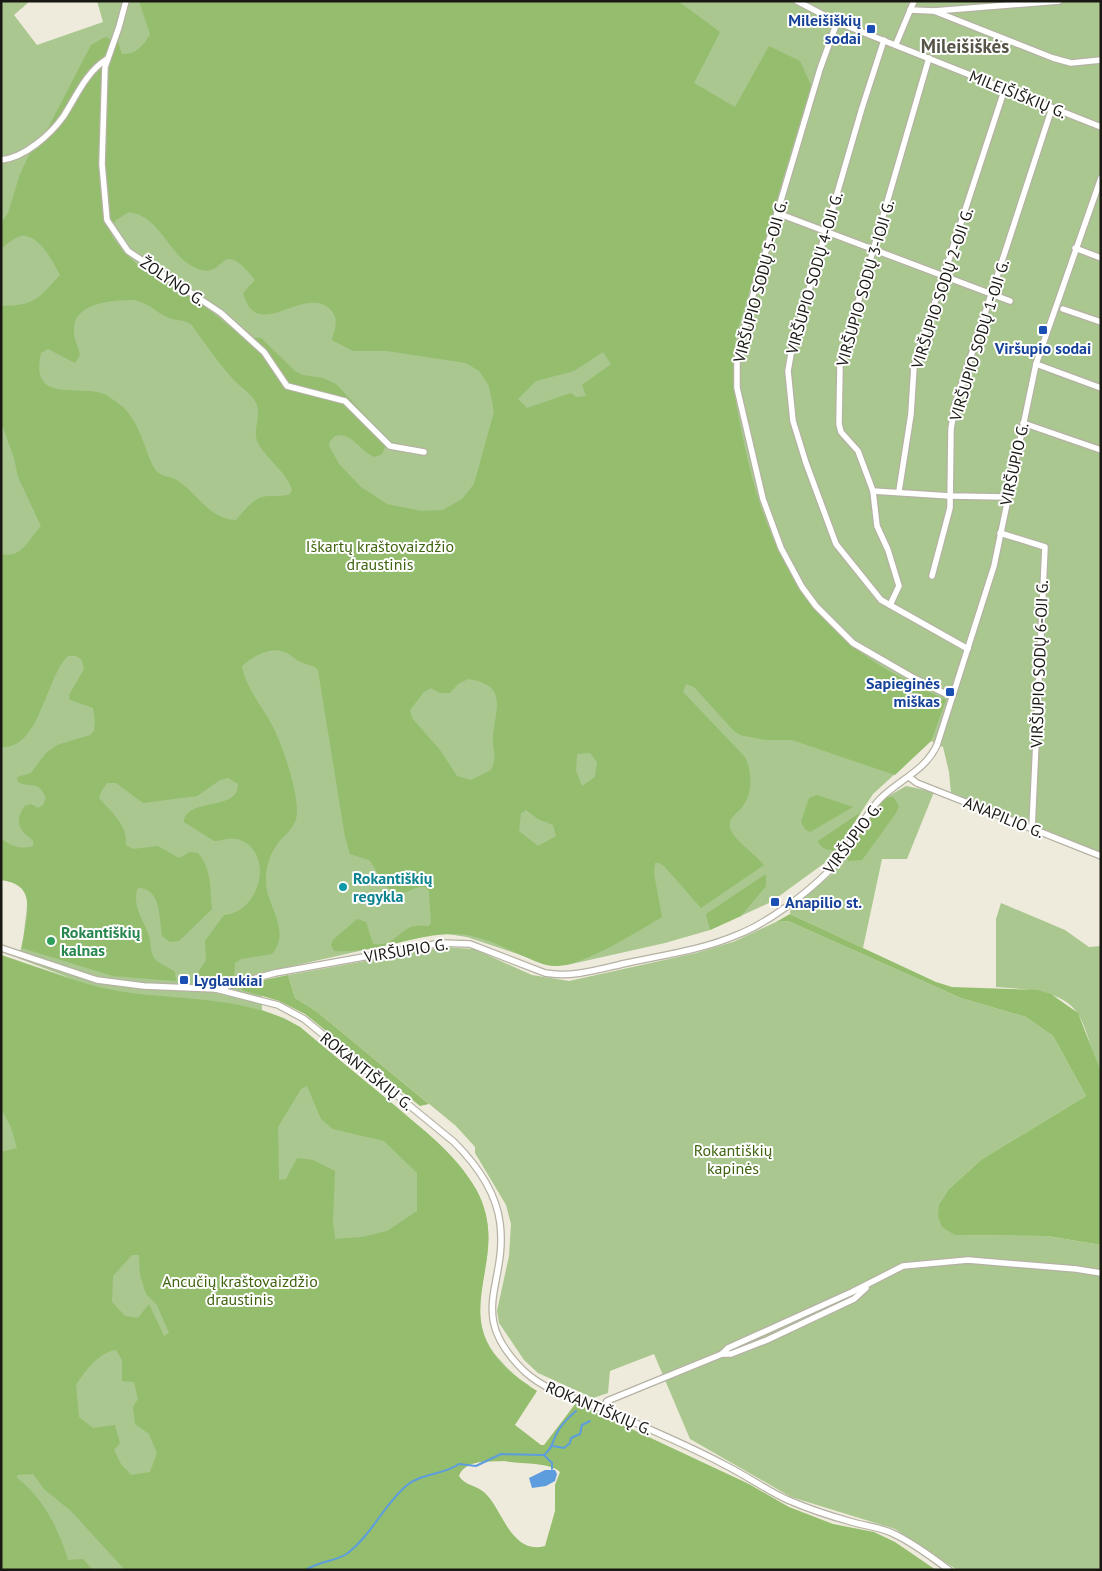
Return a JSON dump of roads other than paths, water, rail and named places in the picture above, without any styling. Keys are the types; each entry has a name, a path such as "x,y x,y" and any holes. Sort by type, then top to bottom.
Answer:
{"street":[{"name":"ŽOLYNO G.","path":"126,1 107,59 102,164 107,220 128,251 220,313 264,352 287,386 345,401 390,446 424,452"},
{"name":"MILEIŠIŠKIŲ G.","path":"797,1 836,22 896,44 1101,127"},
{"path":"896,44 914,1"},
{"path":"910,10 934,11 1059,1"},
{"path":"934,11 1053,58 1071,63 1101,60"},
{"name":"VIRŠUPIO SODŲ 5-OJI G.","path":"836,22 777,213 742,338 736,374 756,473 778,540 790,568 802,587 816,606 853,642 910,676 952,698"},
{"name":"VIRŠUPIO SODŲ 4-OJI G.","path":"884,40 862,108 789,360 792,415 800,448 833,538 871,590 890,605 968,649"},
{"name":"VIRŠUPIO SODŲ 3-IOJI G.","path":"890,605 900,586 888,550 877,526 872,491 858,451 840,429 838,378 846,341 929,58"},
{"path":"1,160 20,155 56,125 74,95 107,59"},
{"name":"VIRŠUPIO SODŲ 2-OJI G.","path":"899,491 911,414 914,366 945,277 1005,88"},
{"name":"VIRŠUPIO SODŲ 1-OJI G.","path":"932,576 950,508 952,429 955,405 1052,108"},
{"name":"VIRŠUPIO G.","path":"216,989 274,973 441,943 470,944 532,970 555,975 584,973 713,944 738,935 757,925 820,879 836,864 873,807 889,791 926,762 935,750 994,566 1006,497 1036,364 1101,178"},
{"path":"777,213 874,248 1010,301"},
{"path":"1075,248 1101,258"},
{"path":"1063,308 1101,322"},
{"path":"1036,364 1101,388"},
{"path":"1023,423 1101,450"},
{"path":"872,491 899,491 950,496 1006,497"},
{"name":"VIRŠUPIO SODŲ 6-OJI G.","path":"1000,533 1045,547 1032,828"},
{"name":"ANAPILIO G.","path":"910,776 917,783 1101,856"},
{"name":"ROKANTIŠKIŲ G.","path":"1,948 97,980 216,989 278,1006 304,1019 422,1115 466,1154 484,1180 497,1208 500,1240 491,1305 492,1318 504,1345 525,1372 544,1386 562,1395 603,1408 726,1465 785,1498 828,1515 892,1533 949,1570"},
{"path":"603,1408 612,1399 722,1354 728,1348 871,1283 903,1266 968,1260 1076,1269 1101,1273"}],"water":[{"path":"545,1470 555,1470 557,1474 555,1481 546,1486 532,1488 529,1478"}],"waterway":[{"path":"306,1570 348,1553 364,1537 398,1494 412,1482 453,1468 459,1464 476,1466 501,1454 544,1455 551,1447 561,1427 576,1411"},
{"path":"553,1446 564,1448 570,1443 571,1438 580,1434 582,1425 590,1421"},
{"path":"544,1455 552,1463 552,1469"}],"place":[{"name":"Mileišiškių sodai","path":"871,29"},
{"name":"Viršupio sodai","path":"1043,330"},
{"name":"Sapieginės miškas","path":"950,692"},
{"name":"Rokantiškių regykla","path":"343,887"},
{"name":"Anapilio st.","path":"775,902"},
{"name":"Rokantiškių kalnas","path":"51,941"},
{"name":"Lyglaukiai","path":"184,980"}],"district":[{"name":"Mileišiškės","path":"965,46"}],"park label":[{"name":"Iškartų kraštovaizdžio draustinis","path":"380,555"},
{"name":"Rokantiškių kapinės","path":"733,1159"},
{"name":"Ancučių kraštovaizdžio draustinis","path":"240,1290"}]}
